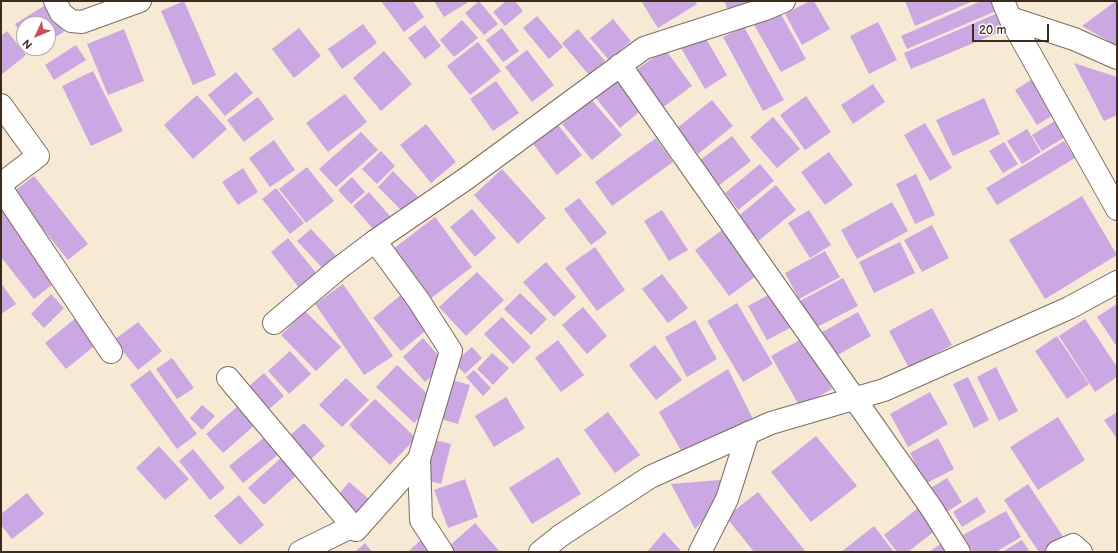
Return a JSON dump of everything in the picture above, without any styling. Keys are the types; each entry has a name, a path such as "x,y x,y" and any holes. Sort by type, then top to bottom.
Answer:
{"street":[{"path":"55,1 61,13 71,21 82,22 140,1"},
{"path":"274,323 338,269 375,241 467,178 644,48 765,9 784,1"},
{"path":"1006,9 1117,58"},
{"path":"1006,9 1117,209"},
{"path":"620,65 853,399 932,509 959,552"},
{"path":"1,105 38,156 1,184"},
{"path":"1,188 111,352"},
{"path":"375,241 419,301 451,351 419,459 421,520 442,552"},
{"path":"540,552 560,536 650,477 771,423 884,390 984,347 1069,308 1117,282"},
{"path":"228,378 356,530 419,459"},
{"path":"700,552 727,499 748,433"},
{"path":"300,552 353,526"},
{"path":"1057,552 1073,545 1081,552"}],"building":[{"path":"184,1 216,75 193,85 161,11"},
{"path":"381,1 413,1 424,17 404,32"},
{"path":"434,1 470,1 444,17"},
{"path":"479,1 498,24 484,35 465,13"},
{"path":"506,1 515,1 523,11 505,26 493,12"},
{"path":"641,1 695,1 697,4 658,28"},
{"path":"724,1 751,1 728,10"},
{"path":"810,1 814,1 830,29 802,45 785,14"},
{"path":"905,1 973,1 915,26"},
{"path":"981,1 992,1 996,11 907,49 901,36"},
{"path":"1117,1 1117,46 1082,26"},
{"path":"47,4 54,16 28,16"},
{"path":"778,9 806,59 781,72 753,23"},
{"path":"998,13 1005,30 911,69 904,53"},
{"path":"537,16 563,47 549,59 523,28"},
{"path":"56,19 64,32 56,36"},
{"path":"613,19 631,41 609,60 590,38"},
{"path":"462,20 478,38 454,57 440,40"},
{"path":"878,22 897,60 869,74 850,36"},
{"path":"363,24 377,43 342,69 328,49"},
{"path":"425,25 441,46 425,59 408,38"},
{"path":"744,27 784,100 763,111 723,37"},
{"path":"299,28 321,56 294,78 272,49"},
{"path":"502,28 519,51 503,62 486,40"},
{"path":"124,29 144,81 108,95 87,44"},
{"path":"578,29 605,61 589,75 562,43"},
{"path":"7,31 16,42 16,56 25,56 1,75 1,36"},
{"path":"704,35 727,75 705,89 681,48"},
{"path":"478,42 501,71 470,95 447,66"},
{"path":"76,45 86,60 54,80 45,65"},
{"path":"665,49 692,86 662,108 635,71"},
{"path":"527,50 554,85 532,102 505,67"},
{"path":"384,51 412,84 381,111 353,78"},
{"path":"1074,63 1117,77 1117,115 1104,121"},
{"path":"93,71 123,131 91,146 62,86"},
{"path":"236,72 253,93 225,116 208,95"},
{"path":"1036,77 1058,112 1037,125 1015,90"},
{"path":"620,79 644,108 620,128 596,98"},
{"path":"496,81 519,113 493,131 470,99"},
{"path":"873,84 885,102 853,124 841,105"},
{"path":"345,94 367,122 328,152 306,123"},
{"path":"197,95 227,129 193,159 164,125"},
{"path":"806,96 831,132 805,150 780,115"},
{"path":"258,97 274,119 244,142 227,120"},
{"path":"984,98 1000,134 953,156 936,120"},
{"path":"591,99 622,135 592,160 562,124"},
{"path":"712,100 733,126 698,154 677,128"},
{"path":"773,117 800,149 777,168 750,137"},
{"path":"554,120 582,155 557,175 530,140"},
{"path":"1055,121 1065,137 1042,151 1032,135"},
{"path":"925,123 952,168 930,181 904,135"},
{"path":"426,124 456,162 431,183 400,145"},
{"path":"1027,129 1041,152 1022,164 1007,141"},
{"path":"361,132 378,150 336,187 319,169"},
{"path":"732,136 751,161 718,186 699,161"},
{"path":"656,138 673,162 612,206 595,182"},
{"path":"274,140 295,170 270,187 249,158"},
{"path":"1064,141 1075,158 997,205 986,188"},
{"path":"1004,142 1018,164 1003,173 989,151"},
{"path":"381,151 395,166 377,184 362,169"},
{"path":"829,152 853,185 825,205 801,172"},
{"path":"760,164 774,181 738,210 725,193"},
{"path":"307,167 334,201 306,223 279,189"},
{"path":"243,168 258,192 238,205 222,182"},
{"path":"502,169 546,218 518,244 474,195"},
{"path":"393,171 418,197 403,212 378,187"},
{"path":"916,174 935,215 915,224 896,184"},
{"path":"34,176 88,244 68,260 13,192"},
{"path":"352,177 365,192 351,204 338,190"},
{"path":"776,185 796,210 756,243 736,218"},
{"path":"276,188 304,223 290,234 262,199"},
{"path":"369,192 396,223 380,237 353,206"},
{"path":"1082,196 1117,255 1045,299 1009,240"},
{"path":"579,198 607,233 591,245 564,209"},
{"path":"892,202 908,231 857,259 841,230"},
{"path":"472,209 496,238 475,257 450,227"},
{"path":"2,210 58,280 34,299 1,257"},
{"path":"662,210 688,250 669,261 644,221"},
{"path":"809,210 831,245 810,258 788,223"},
{"path":"435,217 472,267 430,299 393,249"},
{"path":"932,225 949,258 922,272 904,240"},
{"path":"726,227 760,273 729,296 695,250"},
{"path":"311,229 340,260 327,273 297,241"},
{"path":"288,238 317,274 300,289 271,252"},
{"path":"900,242 915,273 874,293 859,262"},
{"path":"595,247 625,290 597,311 565,268"},
{"path":"825,251 840,277 799,299 785,273"},
{"path":"546,262 576,297 554,317 523,282"},
{"path":"477,272 504,300 466,336 439,307"},
{"path":"662,274 688,308 668,323 642,289"},
{"path":"843,278 858,306 813,329 798,302"},
{"path":"1,283 16,304 1,314"},
{"path":"343,284 393,356 364,375 315,304"},
{"path":"774,292 792,327 767,340 748,306"},
{"path":"520,293 547,319 531,335 504,309"},
{"path":"51,294 64,308 44,328 31,314"},
{"path":"402,294 429,328 401,351 373,318"},
{"path":"737,303 773,364 743,382 707,321"},
{"path":"1117,304 1117,347 1097,317"},
{"path":"583,307 607,336 587,354 562,325"},
{"path":"932,308 952,345 909,368 889,331"},
{"path":"305,311 341,347 316,371 281,335"},
{"path":"858,312 871,336 831,359 817,335"},
{"path":"77,317 98,343 66,369 45,343"},
{"path":"502,317 531,347 513,364 484,334"},
{"path":"1085,319 1117,367 1117,377 1095,392 1059,336"},
{"path":"695,320 717,359 687,377 665,337"},
{"path":"138,322 162,351 138,370 114,340"},
{"path":"1057,336 1089,384 1067,399 1035,351"},
{"path":"423,338 446,364 425,382 403,357"},
{"path":"803,338 832,389 800,407 771,356"},
{"path":"558,340 584,375 561,392 535,358"},
{"path":"655,345 682,380 656,400 629,365"},
{"path":"472,347 482,358 465,374 454,363"},
{"path":"290,351 311,374 289,394 268,371"},
{"path":"492,353 509,368 493,385 477,369"},
{"path":"172,358 194,388 177,399 156,369"},
{"path":"397,365 435,401 414,423 376,387"},
{"path":"996,367 1018,411 999,421 977,377"},
{"path":"728,369 755,423 683,454 659,412"},
{"path":"150,370 197,434 177,449 130,385"},
{"path":"474,370 491,388 483,396 466,377"},
{"path":"264,373 284,396 266,412 246,389"},
{"path":"968,377 989,420 974,428 953,384"},
{"path":"346,378 369,400 342,427 319,405"},
{"path":"452,380 470,385 458,424 441,419"},
{"path":"930,392 948,424 908,447 890,414"},
{"path":"506,397 525,428 494,447 475,416"},
{"path":"375,399 416,438 390,465 349,425"},
{"path":"202,405 215,416 202,430 190,418"},
{"path":"239,405 256,424 223,453 206,434"},
{"path":"608,412 640,455 615,473 584,430"},
{"path":"1117,412 1117,439 1104,420"},
{"path":"1058,417 1085,460 1038,490 1010,447"},
{"path":"304,423 325,446 307,463 285,440"},
{"path":"266,436 280,453 243,483 229,466"},
{"path":"816,436 857,486 811,522 771,472"},
{"path":"938,438 954,469 925,484 910,453"},
{"path":"435,440 451,444 441,484 425,480"},
{"path":"159,446 189,479 165,500 136,468"},
{"path":"193,449 225,488 210,500 179,461"},
{"path":"283,456 299,473 264,505 248,488"},
{"path":"558,457 581,494 532,524 509,488"},
{"path":"947,478 962,502 947,512 931,488"},
{"path":"465,479 478,517 448,528 434,490"},
{"path":"732,479 720,503 695,529 671,484"},
{"path":"349,482 376,505 360,524 333,501"},
{"path":"1028,484 1064,538 1044,552 1039,552 1004,500"},
{"path":"758,492 806,552 754,552 726,517"},
{"path":"27,493 44,514 12,539 1,525 1,514"},
{"path":"239,495 264,525 240,545 214,516"},
{"path":"977,497 986,512 962,527 953,512"},
{"path":"923,504 941,526 908,552 897,552 884,535"},
{"path":"1006,511 1021,537 996,552 973,552 963,535"},
{"path":"475,523 500,552 452,552 448,547"},
{"path":"874,526 894,552 841,552"},
{"path":"664,532 682,552 647,552"},
{"path":"422,539 435,552 408,552"},
{"path":"1022,540 1030,552 1002,552"},
{"path":"365,543 372,552 355,552"},
{"path":"940,544 946,552 929,552"}]}
